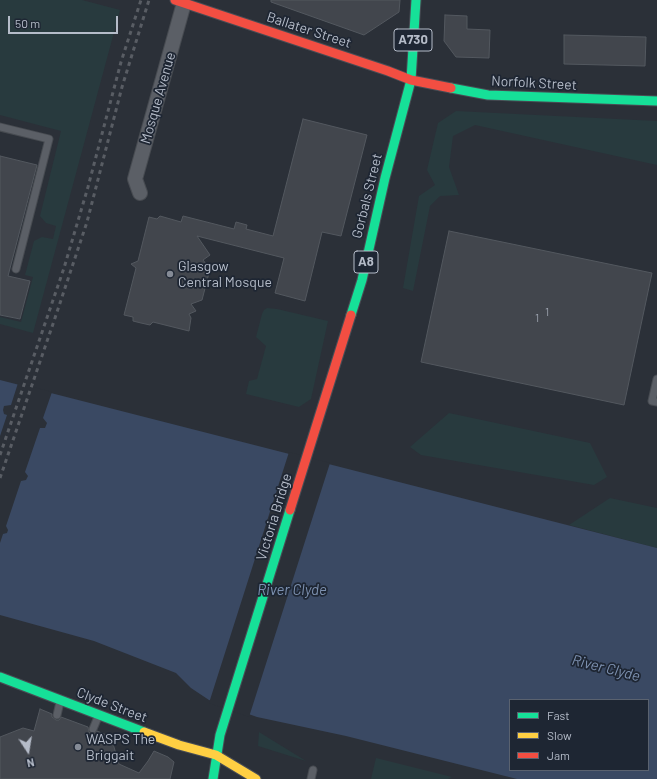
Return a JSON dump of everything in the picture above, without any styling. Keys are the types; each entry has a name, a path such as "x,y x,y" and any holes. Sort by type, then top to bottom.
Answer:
{"main road":[{"name":"Gorbals Street","path":"312,441 362,280 385,178 404,110 411,80 416,0"},
{"name":"Ballater Street","path":"179,1 380,68 411,80"},
{"name":"Norfolk Street","path":"411,80 488,95 657,101"},
{"name":"Victoria Bridge","path":"216,755 220,735 312,441"},
{"name":"Clyde Street","path":"0,677 179,745 216,755 256,779"},
{"path":"206,779 216,755"},
{"path":"213,779 216,755"}],"street":[{"name":"Mosque Avenue","path":"140,193 135,179 179,1"}],"lane":[{"path":"0,127 49,139 16,270"},
{"path":"657,379 652,401 657,402"},
{"path":"56,715 61,700"},
{"path":"93,729 99,715"},
{"path":"311,779 313,770"}],"shaded area":[{"path":"0,0 82,0 120,10 33,333 0,324 0,317 21,322 33,277 25,275 34,241 42,237 53,239 56,226 46,223 40,216 61,131 0,115"},
{"path":"456,111 657,121 657,165 475,125 453,136 449,167 459,195 440,196 430,206 413,291 403,288 419,196 435,185 427,170 438,123"},
{"path":"267,308 328,321 311,399 299,407 246,394 249,381 257,379 266,346 256,337 262,314"},
{"path":"449,413 590,443 607,477 594,485 421,455 410,447"},
{"path":"610,498 657,508 657,548 569,525"},
{"path":"259,732 306,761 258,746"},
{"path":"376,758 452,777 448,779 371,779"}],"water":[{"name":"River Clyde","path":"0,380 657,548 657,779 517,779 346,736 257,717 209,700 191,688 176,673 94,641 0,615"}],"pier":[{"path":"18,383 52,392 43,418 47,423 45,428 40,428 25,472 28,476 26,480 21,481 6,526 8,530 7,533 3,534 0,543 0,436 7,415 4,414 4,406 11,405"},
{"path":"289,452 330,463 249,717 209,703"}],"building":[{"path":"271,0 400,0 399,12 364,35 271,2"},
{"path":"445,15 467,16 467,29 490,30 489,58 456,57 444,41"},
{"path":"564,35 646,37 645,66 564,64"},
{"path":"303,119 367,135 341,236 322,232 305,301 275,293 284,258 197,236 210,255 203,260 210,269 202,300 191,304 196,311 189,314 191,318 189,331 153,322 150,325 141,323 133,321 133,317 124,315 136,268 131,264 138,261 149,217 157,219 160,216 181,222 183,216 234,229 236,222 247,225 246,229 273,236"},
{"path":"0,156 37,165 8,276 30,281 20,319 0,315"},
{"path":"449,231 652,273 624,405 421,362"},
{"path":"40,709 52,714 52,717 56,720 59,720 61,717 88,727 91,734 94,734 97,731 111,737 119,764 139,773 154,751 168,757 174,762 170,779 0,779 0,737 23,728 34,731"}],"railway":[{"path":"0,455 64,268 88,187 121,62 141,0"},
{"path":"0,478 87,222 122,87 149,0"}],"traffic: fast":[{"path":"351,315 362,280 385,178 411,80 416,0"},
{"path":"451,88 488,95 657,101"},
{"path":"213,779 220,735 290,510"},
{"path":"0,677 144,732"}],"traffic: slow":[{"path":"144,732 179,745 216,755 256,779"}],"traffic: jam":[{"path":"175,0 411,80 451,88"},
{"path":"290,510 351,315"}],"place":[{"name":"Glasgow Central Mosque","path":"170,274"},
{"name":"WASPS The Briggait","path":"78,747"}]}
